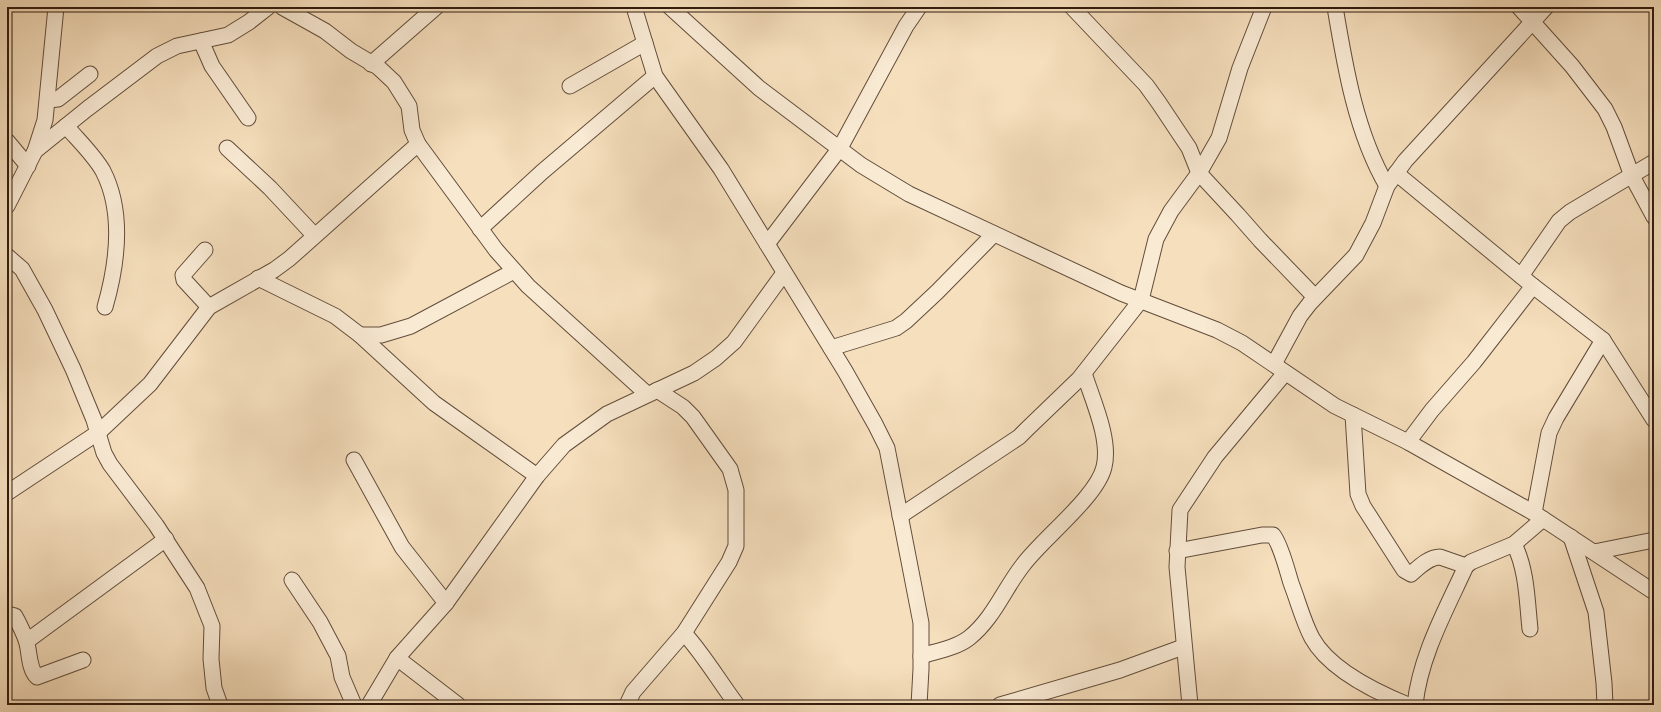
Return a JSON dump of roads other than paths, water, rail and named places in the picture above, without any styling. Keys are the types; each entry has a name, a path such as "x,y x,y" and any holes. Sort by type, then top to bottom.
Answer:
{"street":[{"path":"7,206 35,151 45,120 56,7"},
{"path":"35,151 157,56 177,46 228,35 268,7"},
{"path":"282,7 325,30 394,82 409,106 412,130 418,144 480,229 514,271 528,286 652,392 683,407 693,417 730,469 736,490 736,546 729,562 684,632 633,692 627,705"},
{"path":"371,64 436,7"},
{"path":"634,7 655,76 721,169 831,348 875,424 887,448 921,623 919,705"},
{"path":"670,7 759,88 861,164 909,194 1121,294 1141,300 1217,330 1242,343 1310,390 1353,415 1408,442 1538,516 1654,592"},
{"path":"767,244 840,148 906,26 919,7"},
{"path":"1072,7 1146,85 1189,148 1199,173 1260,240 1316,297"},
{"path":"900,516 1019,437 1084,372 1141,300 1156,239 1160,229 1171,211 1199,173 1219,138 1240,68 1264,7"},
{"path":"1334,7 1347,75 1360,120 1371,155 1387,186"},
{"path":"1519,7 1572,66 1605,110 1614,127 1632,176 1654,216"},
{"path":"1190,705 1176,567 1180,510 1215,457 1280,369 1300,316 1356,255 1373,223 1387,186 1396,173 1454,106 1546,7"},
{"path":"201,41 212,66 248,118"},
{"path":"570,86 646,43"},
{"path":"48,100 58,100 90,74"},
{"path":"480,229 655,76"},
{"path":"45,120 62,129 102,170 109,184 114,213 116,245 112,284 105,307"},
{"path":"7,142 28,166"},
{"path":"7,493 99,432 150,384 210,306 289,259 314,235 418,144"},
{"path":"228,148 270,188 314,235"},
{"path":"1521,276 1559,221 1570,212 1654,162"},
{"path":"1396,173 1533,286 1603,340 1652,412"},
{"path":"831,348 885,332 906,321 994,234"},
{"path":"205,250 183,275 184,280 210,306"},
{"path":"7,256 22,269 31,283 73,369 99,432 104,453 110,464 166,539 198,588 207,608 212,626 211,659 214,688 220,705"},
{"path":"360,335 381,335 411,326 514,271"},
{"path":"369,705 396,658 446,603 537,476 564,445 607,414 694,373 716,358 734,342 784,273"},
{"path":"258,278 335,316 360,335 434,404 537,476"},
{"path":"1408,442 1432,410 1474,362 1533,286"},
{"path":"1415,705 1417,685 1424,665 1466,566 1471,562 1514,544 1538,516 1549,433 1556,418 1603,340"},
{"path":"921,656 957,645 968,639 981,627 998,605 1023,565 1082,502 1098,482 1104,468 1106,454 1103,433 1084,372"},
{"path":"1353,415 1358,494 1363,506 1404,570 1411,574 1425,563 1435,557 1440,556 1466,566"},
{"path":"354,460 402,547 446,603"},
{"path":"1177,551 1262,535 1273,535 1308,628 1320,650 1340,668 1386,696 1408,705"},
{"path":"1571,537 1596,612 1605,705"},
{"path":"27,641 166,539"},
{"path":"1594,552 1654,540"},
{"path":"1514,544 1520,556 1530,629"},
{"path":"292,580 320,622 338,656 342,677 354,705"},
{"path":"7,614 15,616 27,641 33,671 37,677 83,660"},
{"path":"684,632 702,652 718,680 737,705"},
{"path":"1000,705 1120,670 1184,647"},
{"path":"396,658 458,705"}]}
